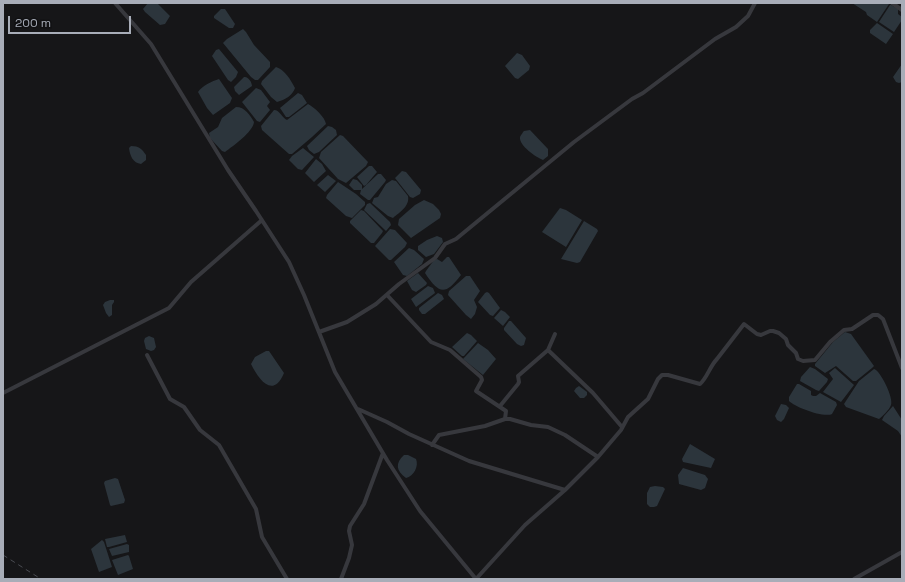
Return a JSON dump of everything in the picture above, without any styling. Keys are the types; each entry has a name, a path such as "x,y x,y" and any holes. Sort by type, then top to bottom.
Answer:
{"street":[{"path":"116,3 151,44 223,164 289,262 335,372 383,453 420,511 476,579 525,525 565,490 610,444 628,417 648,399 658,379 662,375 668,375 700,384 712,364 718,359 744,324 757,334 761,335 770,331 779,333 786,339 788,345 796,353 798,359 810,361 815,360 830,342 844,330 852,329 873,315 880,315 885,322 902,368"},
{"path":"319,332 347,322 376,304 435,258 445,244 456,239 574,142 632,99 649,89 715,39 736,27 748,16 755,3"},
{"path":"892,3 902,10"},
{"path":"3,393 170,308 191,282 262,220"},
{"path":"387,295 431,342 450,350 481,377 482,380 476,391 506,411 505,418"},
{"path":"500,406 518,384 518,376 548,350 555,334"},
{"path":"548,350 593,393 622,427"},
{"path":"147,355 169,398 184,407 200,430 219,445 256,509 262,537 287,579"},
{"path":"357,408 432,445 470,461 565,490"},
{"path":"432,445 439,435 485,426 505,418 531,425 548,427 565,435 598,457"},
{"path":"341,579 352,545 349,531 350,526 364,504 383,453"},
{"path":"854,579 902,552"}],"shaded area":[{"path":"148,3 157,3 170,16 165,24 160,25 145,12 143,9"},
{"path":"852,3 889,4 877,22 867,15 866,12"},
{"path":"890,5 898,9 898,14 902,17 902,20 894,32 879,22"},
{"path":"221,9 225,9 235,24 233,28 229,28 214,18 214,16"},
{"path":"877,23 893,34 886,44 870,33 870,30"},
{"path":"243,29 254,45 270,62 270,67 258,80 251,77 223,43"},
{"path":"219,49 238,72 236,77 231,82 228,80 212,56 216,50"},
{"path":"517,53 522,55 530,66 529,70 518,79 515,78 505,66"},
{"path":"902,64 902,82 899,83 896,82 893,77"},
{"path":"276,67 284,72 295,88 288,97 277,102 261,84 262,81"},
{"path":"244,77 247,77 250,80 252,86 239,95 235,91 234,87"},
{"path":"219,79 232,98 230,103 213,115 207,108 198,92 207,84"},
{"path":"256,88 261,90 270,102 267,106 270,110 260,122 257,121 242,102"},
{"path":"298,93 302,95 307,103 289,117 286,117 280,108"},
{"path":"308,104 319,112 324,118 326,124 292,154 289,154 262,130 261,126 274,110 278,111 287,120"},
{"path":"236,107 245,110 254,122 250,130 225,152 222,151 210,138 209,133 218,127 222,118"},
{"path":"328,126 336,130 337,135 319,152 314,154 307,146"},
{"path":"530,130 548,149 548,156 543,160 528,151 520,140 520,137 524,131"},
{"path":"340,135 343,136 368,162 366,166 346,183 338,179 319,158 321,152"},
{"path":"131,146 140,148 146,155 146,160 141,164 132,159 129,148"},
{"path":"303,148 314,157 302,170 298,169 289,160"},
{"path":"316,159 322,164 326,171 314,182 305,173"},
{"path":"369,166 372,166 377,172 364,186 357,177"},
{"path":"402,171 406,172 421,190 420,194 413,198 410,197 395,178"},
{"path":"378,174 381,174 386,180 370,200 360,194 361,190 354,190 349,185 353,179 357,180 362,185 362,189"},
{"path":"328,175 336,181 325,192 317,185"},
{"path":"392,180 396,181 408,196 406,206 393,218 388,216 372,203 374,198 378,197 386,184"},
{"path":"338,182 365,202 365,205 352,218 346,216 326,198"},
{"path":"424,200 433,204 439,210 441,214 440,218 411,238 398,225 399,219 415,205"},
{"path":"370,203 390,222 391,225 386,231 364,210 367,204"},
{"path":"560,208 582,220 566,247 542,232"},
{"path":"361,210 364,211 383,231 374,243 371,243 350,223 350,221"},
{"path":"584,221 598,231 580,262 577,263 561,259"},
{"path":"390,229 395,230 407,243 405,247 391,260 389,260 375,246"},
{"path":"437,236 442,238 443,242 434,254 426,257 418,250 418,246"},
{"path":"409,248 414,250 424,259 422,264 407,276 403,275 394,262"},
{"path":"449,257 461,275 451,286 442,290 434,285 425,273 434,260 437,259 442,262"},
{"path":"418,273 427,283 416,292 412,290 407,281"},
{"path":"466,276 470,276 480,291 474,300 477,307 475,314 471,319 448,295 449,291"},
{"path":"428,286 433,288 435,293 416,307 411,299"},
{"path":"438,293 442,295 444,299 425,314 422,314 419,308"},
{"path":"485,293 489,293 500,308 493,316 490,315 478,302"},
{"path":"114,300 114,302 112,305 112,315 109,317 103,305 105,302"},
{"path":"501,310 510,317 503,326 494,318"},
{"path":"509,321 511,321 526,338 524,345 521,346 517,344 504,330"},
{"path":"845,332 851,334 874,366 856,381 853,381 836,366 825,373 815,366 833,342"},
{"path":"467,333 477,341 464,356 462,356 452,347"},
{"path":"149,336 154,338 156,347 151,351 146,349 144,341 145,338"},
{"path":"478,343 488,350 496,359 483,375 463,359"},
{"path":"269,351 284,373 280,381 271,386 262,381 251,364 255,357"},
{"path":"810,367 828,379 819,391 800,381 801,377"},
{"path":"835,368 854,385 841,402 823,392 833,379 829,373"},
{"path":"874,369 883,379 889,391 891,401 889,409 879,419 846,407 844,404 859,381"},
{"path":"797,384 811,391 811,395 813,396 820,393 836,402 837,405 832,414 828,415 809,411 789,401 789,397"},
{"path":"579,386 587,392 587,395 584,398 580,398 574,391"},
{"path":"781,404 786,405 789,408 781,422 777,420 775,416"},
{"path":"893,406 902,420 902,437 898,431 882,420"},
{"path":"690,444 715,459 711,468 683,462 682,459"},
{"path":"404,455 408,455 416,459 417,462 413,473 406,478 400,473 398,467 399,461"},
{"path":"683,468 705,475 708,479 705,488 701,490 679,484 678,475"},
{"path":"115,478 118,479 125,500 124,503 111,506 104,483 105,481"},
{"path":"650,487 663,487 665,489 657,506 650,507 647,504 647,493"},
{"path":"125,535 127,542 107,547 105,539"},
{"path":"102,540 112,567 99,572 91,549"},
{"path":"127,544 129,545 129,552 112,556 109,549"},
{"path":"128,555 133,569 118,575 112,560"}],"railway":[{"path":"3,555 41,579"}]}
